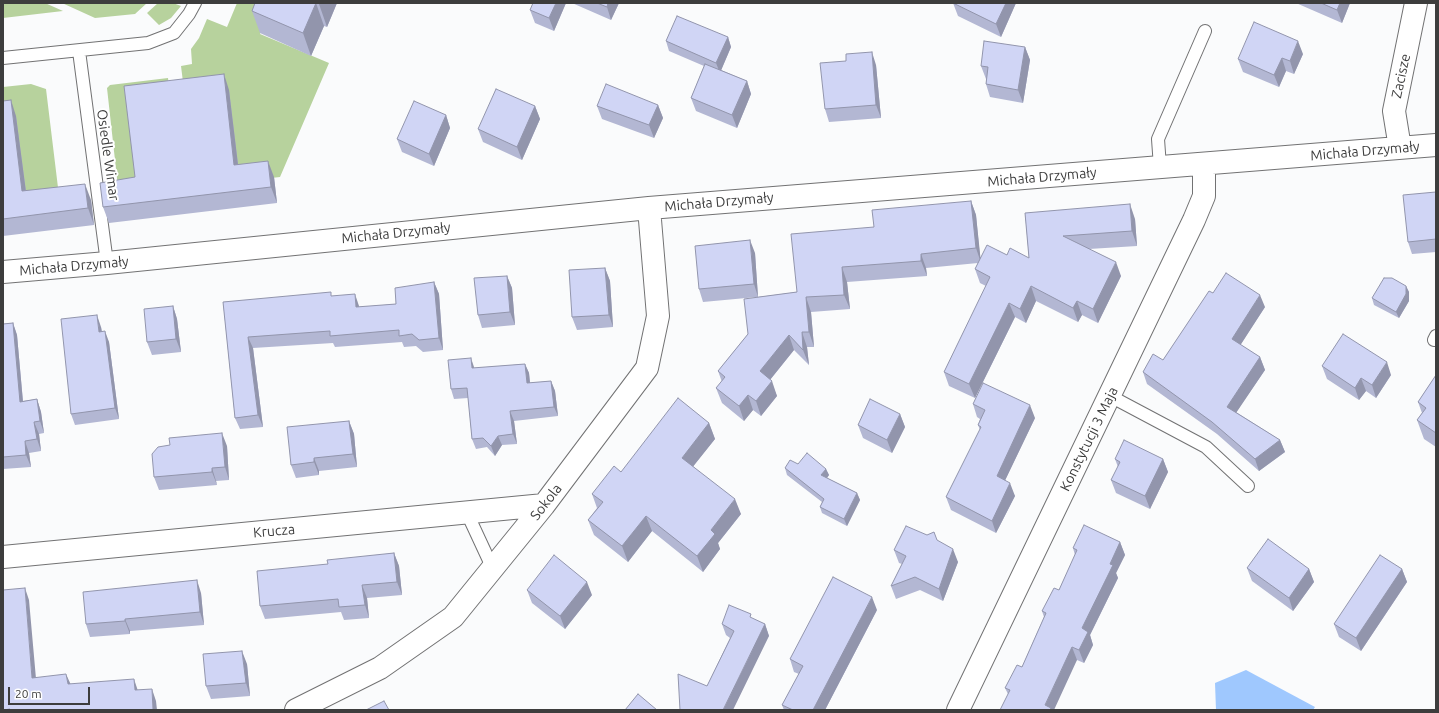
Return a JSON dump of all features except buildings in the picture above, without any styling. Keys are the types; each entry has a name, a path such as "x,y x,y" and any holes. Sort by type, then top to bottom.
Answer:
{"street":[{"name":"Zacisze","path":"1400,148 1394,111 1416,3"},
{"name":"Michała Drzymały","path":"3,272 108,263 649,208 1160,167 1204,165 1436,145"},
{"name":"Konstytucji 3 Maja","path":"958,710 1110,396 1204,196 1204,165"},
{"name":"Sokola","path":"296,710 380,668 453,617 544,505 647,368 658,316 649,208"},
{"name":"Krucza","path":"3,557 544,505"}],"lane":[{"path":"3,58 148,43 174,33 189,14 195,3"},
{"path":"1160,167 1158,139 1205,31"},
{"name":"Osiedle Wimar","path":"79,51 108,263"},
{"path":"1110,396 1206,447 1248,486"},
{"path":"467,513 493,569"}],"green space":[{"path":"3,3 45,3 63,11 3,18"},
{"path":"62,3 147,3 135,14 95,18"},
{"path":"158,3 173,3 181,6 171,18 159,25 147,13"},
{"path":"237,3 273,3 260,34 329,63 280,177 119,196 107,88 110,85 168,78 170,97 183,82 181,66 192,64 191,49 199,38 207,19 227,27"},
{"path":"31,84 46,89 60,204 3,211 3,87"}],"water":[{"path":"1246,670 1315,707 1313,710 1216,710 1215,683"}]}
